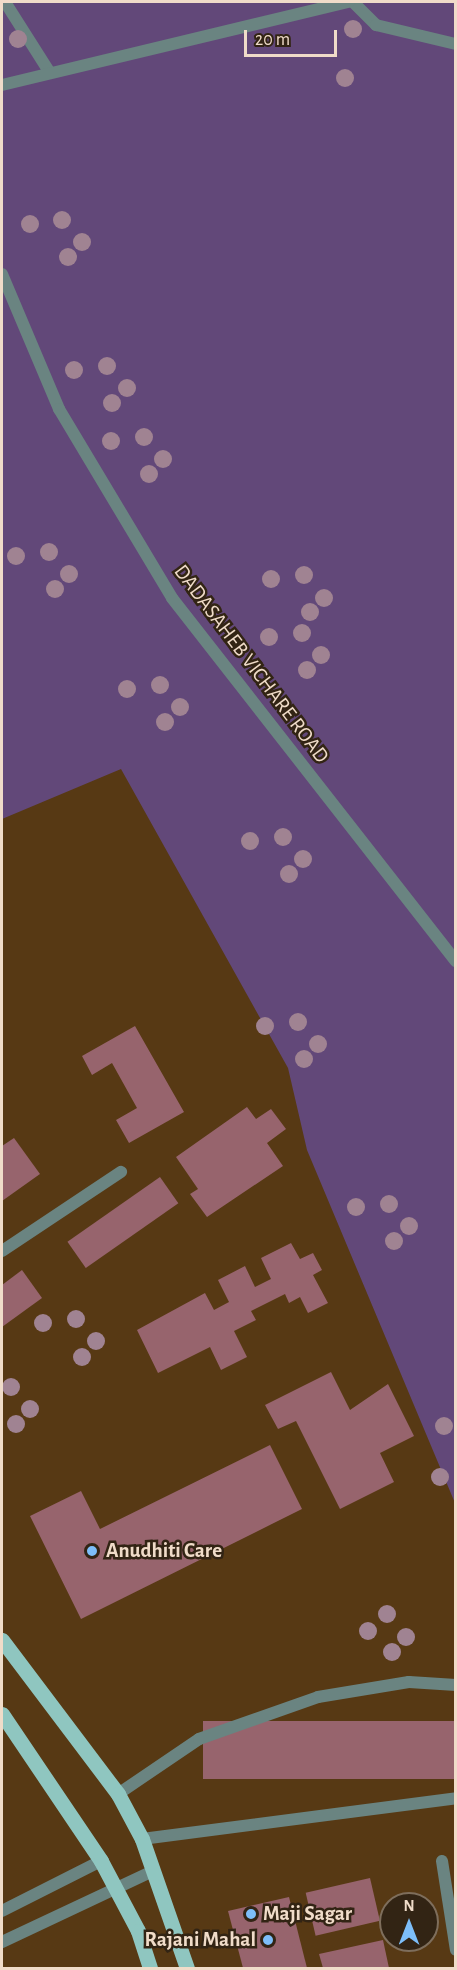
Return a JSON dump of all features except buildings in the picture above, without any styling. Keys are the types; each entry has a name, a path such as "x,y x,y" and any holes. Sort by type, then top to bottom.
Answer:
{"main road":[{"path":"2,1640 118,1794 142,1839 187,1968"},
{"path":"2,1714 101,1861 116,1887 150,1968"}],"street":[{"path":"5,2 50,73"},
{"path":"2,85 351,2 376,25 456,44"},
{"name":"DADASAHEB VICHARE ROAD","path":"2,274 58,409 172,598 456,961"},
{"path":"2,1251 121,1172"},
{"path":"118,1794 199,1739 318,1697 409,1682 456,1685"},
{"path":"142,1839 456,1798"},
{"path":"2,1911 101,1861"},
{"path":"442,1861 456,1950"},
{"path":"2,1942 153,1871"}],"shaded area":[{"path":"2,2 455,2 455,1503 307,1150 288,1068 121,769 2,819"}],"place":[{"name":"Anudhiti Care","path":"92,1551"},
{"name":"Maji Sagar","path":"251,1914"},
{"name":"Rajani Mahal","path":"268,1940"}]}
